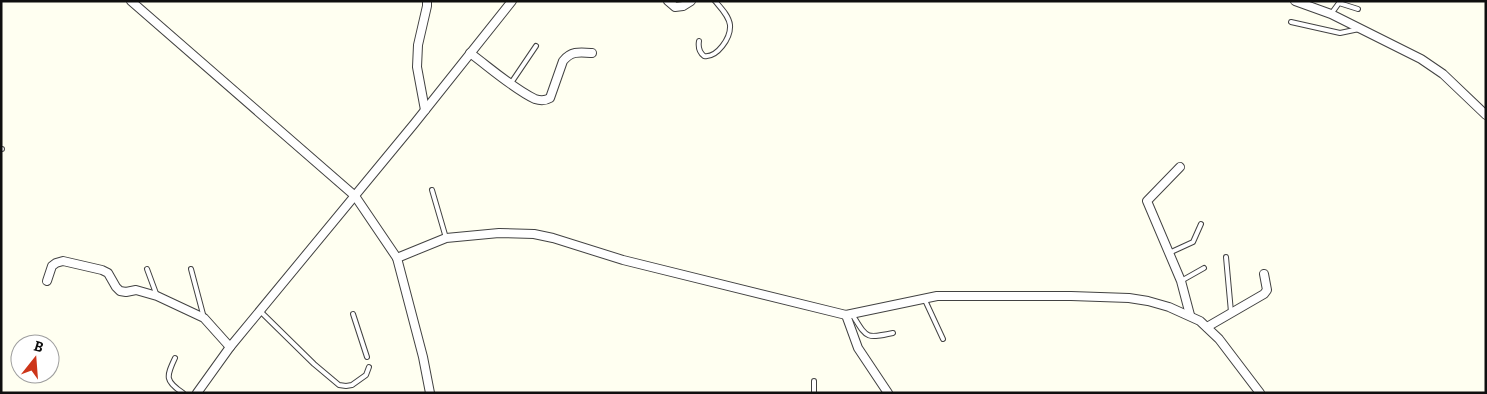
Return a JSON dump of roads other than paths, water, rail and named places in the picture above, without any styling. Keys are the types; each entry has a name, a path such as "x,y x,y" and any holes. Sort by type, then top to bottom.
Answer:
{"street":[{"path":"131,1 355,196 397,258 423,357 430,393"},
{"path":"425,110 417,67 418,45 427,1"},
{"path":"197,393 230,347 512,1"},
{"path":"668,1 675,6 683,6 691,1"},
{"path":"1295,1 1331,14 1421,59 1442,74 1486,115"},
{"path":"470,53 535,99 546,100 553,93 563,61 571,53 592,53"},
{"path":"1180,167 1148,198 1147,202 1181,281 1190,315"},
{"path":"397,258 446,238 513,233 534,234 623,260 849,315 937,296 1129,298 1148,301 1190,315 1200,321 1232,354 1260,393"},
{"path":"47,280 52,266 64,261 102,270 108,273 120,291 136,290 157,296 204,318 230,347"},
{"path":"1207,328 1264,294 1268,290 1264,274"},
{"path":"849,315 858,348 888,393"}],"lane":[{"path":"699,41 698,45 701,53 704,56 710,56 719,50 730,30 730,23 722,8 715,1"},
{"path":"1331,14 1339,3 1358,9"},
{"path":"1291,22 1340,33 1359,29"},
{"path":"511,83 536,46"},
{"path":"432,190 446,238"},
{"path":"1169,252 1193,242 1201,224"},
{"path":"1226,257 1231,312"},
{"path":"1181,281 1204,268"},
{"path":"147,269 157,296"},
{"path":"191,269 204,318"},
{"path":"924,298 944,339"},
{"path":"260,310 314,364 339,385 352,385 366,375 369,367"},
{"path":"353,314 367,357"},
{"path":"849,315 868,336 893,333"},
{"path":"175,358 169,371 169,380 172,385 183,393"},
{"path":"814,381 814,393"}]}
